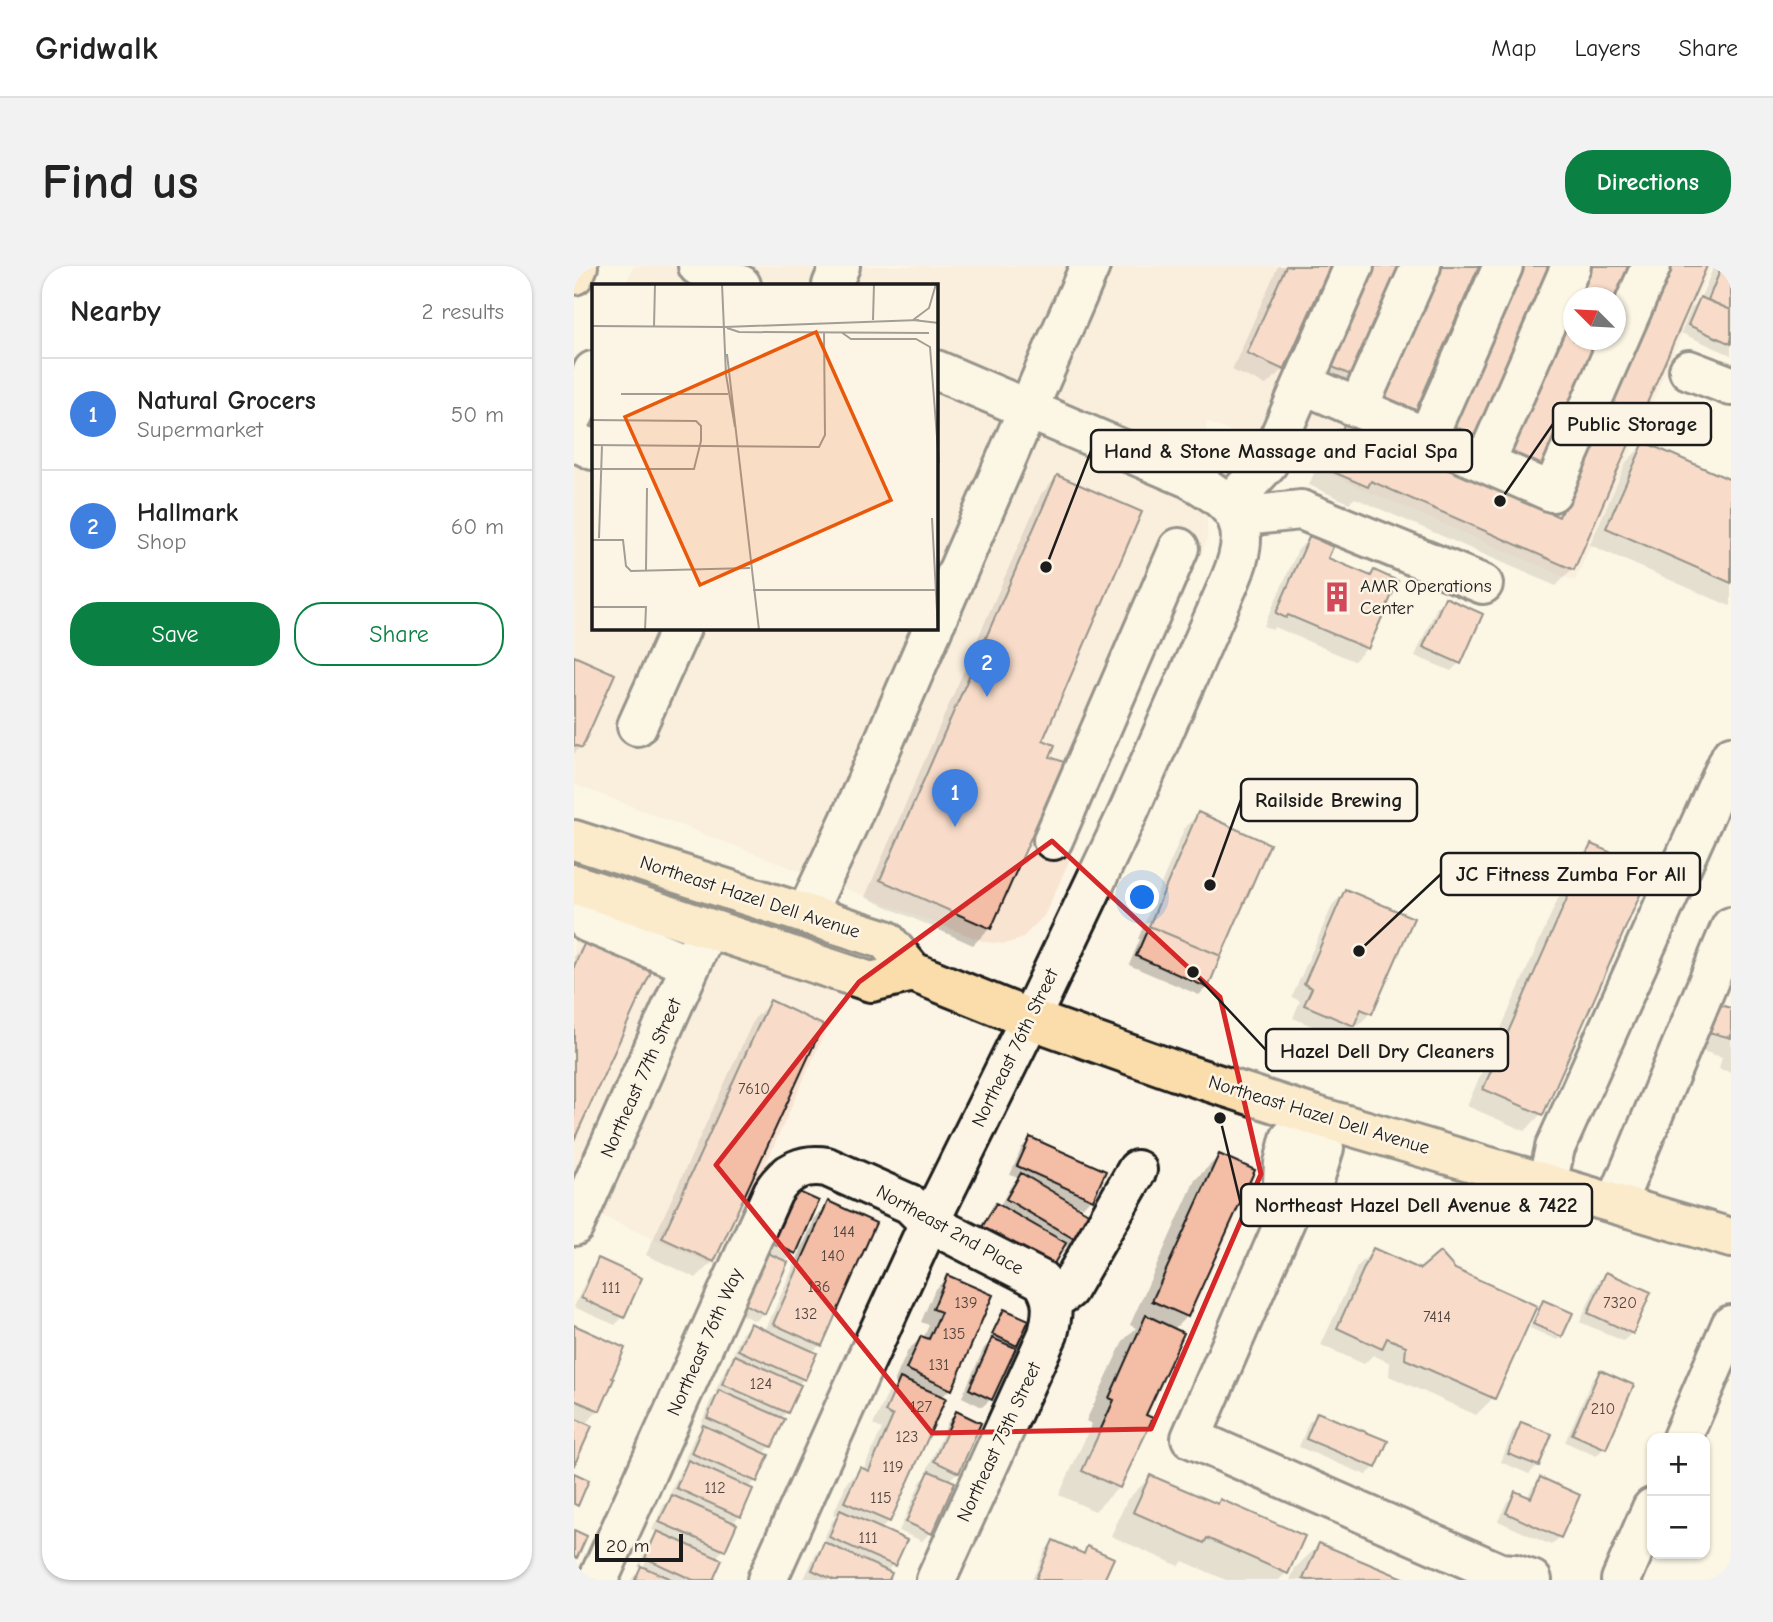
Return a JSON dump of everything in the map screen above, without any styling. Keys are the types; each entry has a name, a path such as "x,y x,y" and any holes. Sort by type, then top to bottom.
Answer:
{"main road":[{"path":"574,275 578,266"},
{"name":"Northeast Hazel Dell Avenue","path":"574,840 886,940 913,972 1030,1019 1176,1071 1315,1116 1731,1238"},
{"path":"585,888 871,982 913,972"}],"street":[{"path":"698,266 739,284"},
{"path":"832,284 840,266"},
{"path":"938,616 1090,266"},
{"path":"1232,511 1268,463 1354,266"},
{"path":"1358,408 1421,266"},
{"path":"1427,438 1503,266"},
{"path":"1485,463 1571,266"},
{"path":"1303,384 1552,492 1651,266"},
{"path":"1689,370 1731,386"},
{"path":"938,371 1189,478 1212,491 1232,511 1301,510 1483,584"},
{"path":"574,415 592,373"},
{"path":"574,438 592,450"},
{"name":"Northeast 76th Street","path":"769,1578 929,1223 1126,817 1239,560 1242,543 1232,511"},
{"path":"1053,840 1179,548"},
{"path":"638,726 680,630"},
{"path":"806,914 932,630"},
{"path":"1123,677 1188,675"},
{"path":"1547,1184 1555,1148 1731,755"},
{"path":"1088,759 1126,817"},
{"path":"585,888 588,923 691,965"},
{"path":"1616,1205 1731,927"},
{"name":"Northeast 77th Street","path":"574,1226 707,929"},
{"path":"1315,1116 1324,1148 1312,1183 1292,1206 1191,1438 1500,1573 1532,1580"},
{"name":"Northeast 2nd Place","path":"796,1170 813,1166 827,1167 910,1204 929,1223 1041,1280 1052,1301"},
{"name":"Northeast 76th Way","path":"598,1580 773,1192 785,1176 796,1170"},
{"path":"1052,1301 1068,1290 1137,1170"},
{"name":"Northeast 75th Street","path":"936,1580 1048,1334 1052,1301"},
{"path":"1684,1433 1731,1325"},
{"path":"1621,1580 1647,1520"}],"highlighted area":[{"path":"1052,841 1220,997 1261,1174 1151,1429 932,1433 716,1165 859,982"}],"shaded area":[{"path":"634,266 1711,266 1575,581 1206,421 1207,540 1059,884 1044,916 1021,939 1005,944 985,942 574,784 574,397 592,357 592,630 938,630 938,284 625,284"},
{"path":"574,899 843,992 719,1268 592,1211 574,1249"}],"building":[{"path":"1286,266 1330,266 1284,370 1247,353"},
{"path":"1371,266 1404,266 1355,377 1328,365"},
{"path":"1436,266 1479,266 1416,410 1380,395"},
{"path":"1521,266 1551,266 1477,436 1451,425"},
{"path":"1586,266 1630,266 1621,287 1577,287"},
{"path":"1669,266 1707,266 1574,570 1371,481 1368,487 1324,468 1336,442 1334,438 1337,431 1342,429 1345,423 1559,517"},
{"path":"1722,266 1731,266 1731,310 1708,300"},
{"path":"1700,297 1731,310 1731,344 1688,325"},
{"path":"1563,319 1563,350 1593,350 1542,465 1506,449"},
{"path":"1644,442 1731,480 1731,583 1606,528"},
{"path":"1057,475 1142,512 1043,740 1055,745 1050,757 1064,762 991,929 880,880"},
{"name":"AMR Operations Center","path":"1310,535 1333,547 1328,558 1371,576 1374,570 1398,581 1368,649 1288,615 1286,618 1276,613"},
{"path":"1445,597 1483,614 1461,664 1423,647"},
{"path":"574,656 615,674 582,748 574,745"},
{"path":"1198,812 1270,844 1221,956 1149,926"},
{"path":"1591,844 1651,870 1543,1115 1483,1089"},
{"path":"1345,889 1414,918 1372,1014 1361,1009 1354,1026 1304,1005 1312,988 1304,984"},
{"path":"1149,926 1221,956 1208,988 1136,956"},
{"path":"585,942 651,972 574,1140 574,966"},
{"path":"770,1000 823,1025 714,1262 662,1238"},
{"path":"1713,1003 1731,1008 1731,1038 1705,1031"},
{"path":"1030,1137 1106,1171 1093,1200 1017,1166"},
{"path":"1219,1154 1255,1170 1188,1317 1152,1301"},
{"path":"1021,1173 1090,1214 1076,1240 1006,1199"},
{"path":"790,1188 819,1201 796,1254 766,1240"},
{"path":"828,1201 876,1223 822,1346 773,1324"},
{"path":"996,1203 1066,1243 1051,1269 981,1229"},
{"path":"1373,1248 1420,1269 1440,1252 1455,1269 1537,1306 1495,1399 1405,1359 1406,1346 1387,1338 1382,1349 1337,1328"},
{"path":"761,1250 788,1262 765,1314 738,1301"},
{"path":"598,1258 642,1278 624,1318 581,1298"},
{"path":"1606,1272 1651,1292 1633,1334 1588,1313"},
{"path":"947,1275 993,1295 952,1390 906,1369 921,1336 929,1339 941,1312 933,1309"},
{"path":"1543,1300 1573,1313 1562,1337 1533,1324"},
{"path":"1004,1309 1029,1320 1017,1346 992,1334"},
{"path":"1146,1315 1184,1333 1146,1415 1153,1418 1120,1488 1082,1471 1114,1400 1109,1398"},
{"path":"750,1323 817,1353 805,1380 738,1350"},
{"path":"574,1325 625,1348 600,1411 574,1400"},
{"path":"992,1338 1016,1348 992,1400 969,1389"},
{"path":"735,1355 801,1385 788,1413 722,1384"},
{"path":"1600,1370 1634,1385 1606,1449 1572,1434"},
{"path":"900,1378 946,1398 890,1522 844,1502 860,1467 869,1471 893,1416 885,1412"},
{"path":"719,1390 785,1419 772,1447 707,1418"},
{"path":"956,1411 981,1423 959,1473 934,1461"},
{"path":"1317,1412 1388,1441 1376,1468 1306,1439"},
{"path":"574,1418 592,1426 574,1466"},
{"path":"1521,1422 1552,1434 1539,1466 1508,1454"},
{"path":"703,1425 769,1455 757,1482 691,1453"},
{"path":"688,1460 753,1489 741,1517 676,1488"},
{"path":"929,1471 955,1482 932,1534 906,1522"},
{"path":"574,1473 589,1480 578,1506 574,1504"},
{"path":"1150,1475 1218,1504 1220,1499 1305,1536 1288,1574 1207,1538 1204,1543 1133,1512"},
{"path":"1540,1477 1580,1495 1561,1538 1506,1513 1515,1491 1531,1498"},
{"path":"672,1495 737,1524 725,1551 659,1522"},
{"path":"840,1510 907,1540 895,1566 829,1537"},
{"path":"574,1530 587,1536 577,1558 574,1557"},
{"path":"657,1531 722,1560 713,1580 693,1580 645,1558"},
{"path":"1053,1540 1084,1554 1087,1546 1114,1558 1104,1580 1036,1578"},
{"path":"824,1542 892,1573 889,1580 834,1580 812,1570"},
{"path":"1319,1543 1405,1579 1303,1579"},
{"path":"641,1566 673,1580 635,1580"}],"place":[{"name":"Public Storage","path":"1500,501"},
{"name":"Hand & Stone Massage and Facial Spa","path":"1046,567"},
{"name":"AMR Operations Center","path":"1337,597"},
{"name":"Hallmark","path":"987,697"},
{"name":"Natural Grocers","path":"955,827"},
{"name":"Railside Brewing","path":"1210,885"},
{"name":"JC Fitness Zumba For All","path":"1359,951"},
{"name":"Hazel Dell Dry Cleaners","path":"1193,972"},
{"name":"Northeast Hazel Dell Avenue & 7422","path":"1220,1118"}]}
